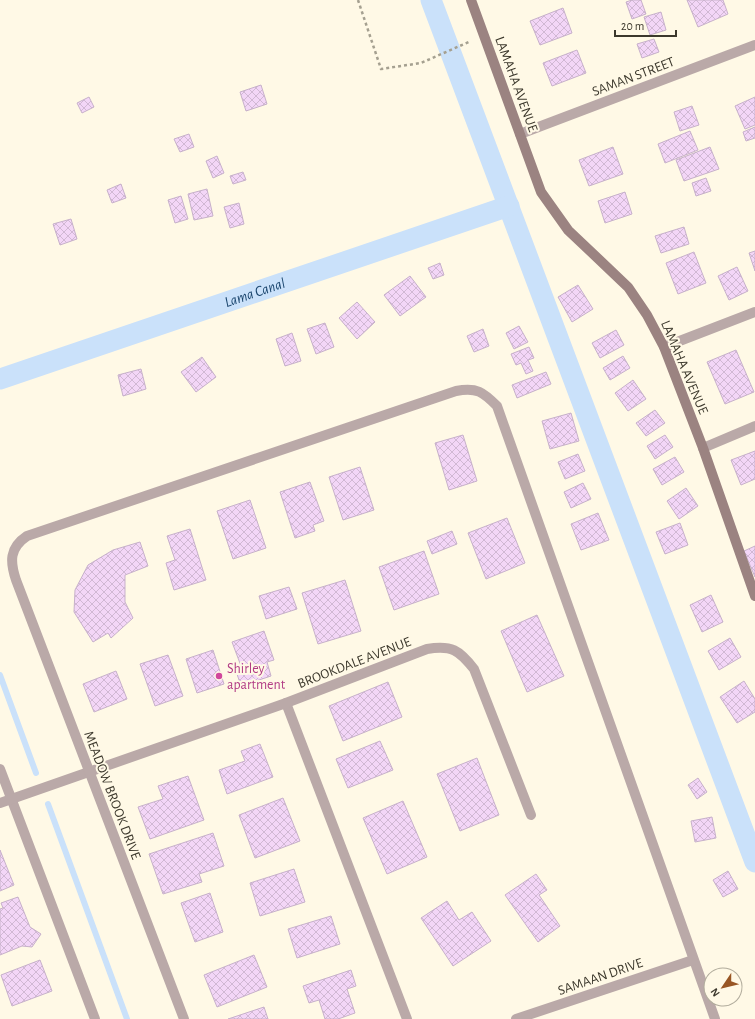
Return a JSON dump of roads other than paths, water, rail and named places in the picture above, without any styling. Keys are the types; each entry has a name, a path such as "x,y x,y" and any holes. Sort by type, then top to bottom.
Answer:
{"street":[{"name":"LAMAHA AVENUE","path":"471,0 541,192 568,230 628,287 647,315 664,347 703,448 755,596"},
{"name":"SAMAN STREET","path":"520,134 755,45"},
{"path":"664,347 755,312"},
{"name":"MEADOW BROOK DRIVE","path":"184,1019 16,580 11,564 11,555 20,541 27,536 456,391 467,389 483,392 497,406 692,960"},
{"path":"703,448 755,426"},
{"name":"BROOKDALE AVENUE","path":"0,803 286,703 427,649 450,647 459,652 474,669 531,815"},
{"path":"286,703 407,1019"},
{"path":"0,770 95,1019"},
{"path":"692,960 715,1019"},
{"name":"SAMAAN DRIVE","path":"516,1019 692,960"}],"waterway":[{"path":"431,0 755,862"},
{"name":"Lama Canal","path":"0,379 509,206"},
{"path":"0,675 36,773"},
{"path":"48,804 127,1019"}],"place":[{"name":"Shirley apartment","path":"219,676"}]}
